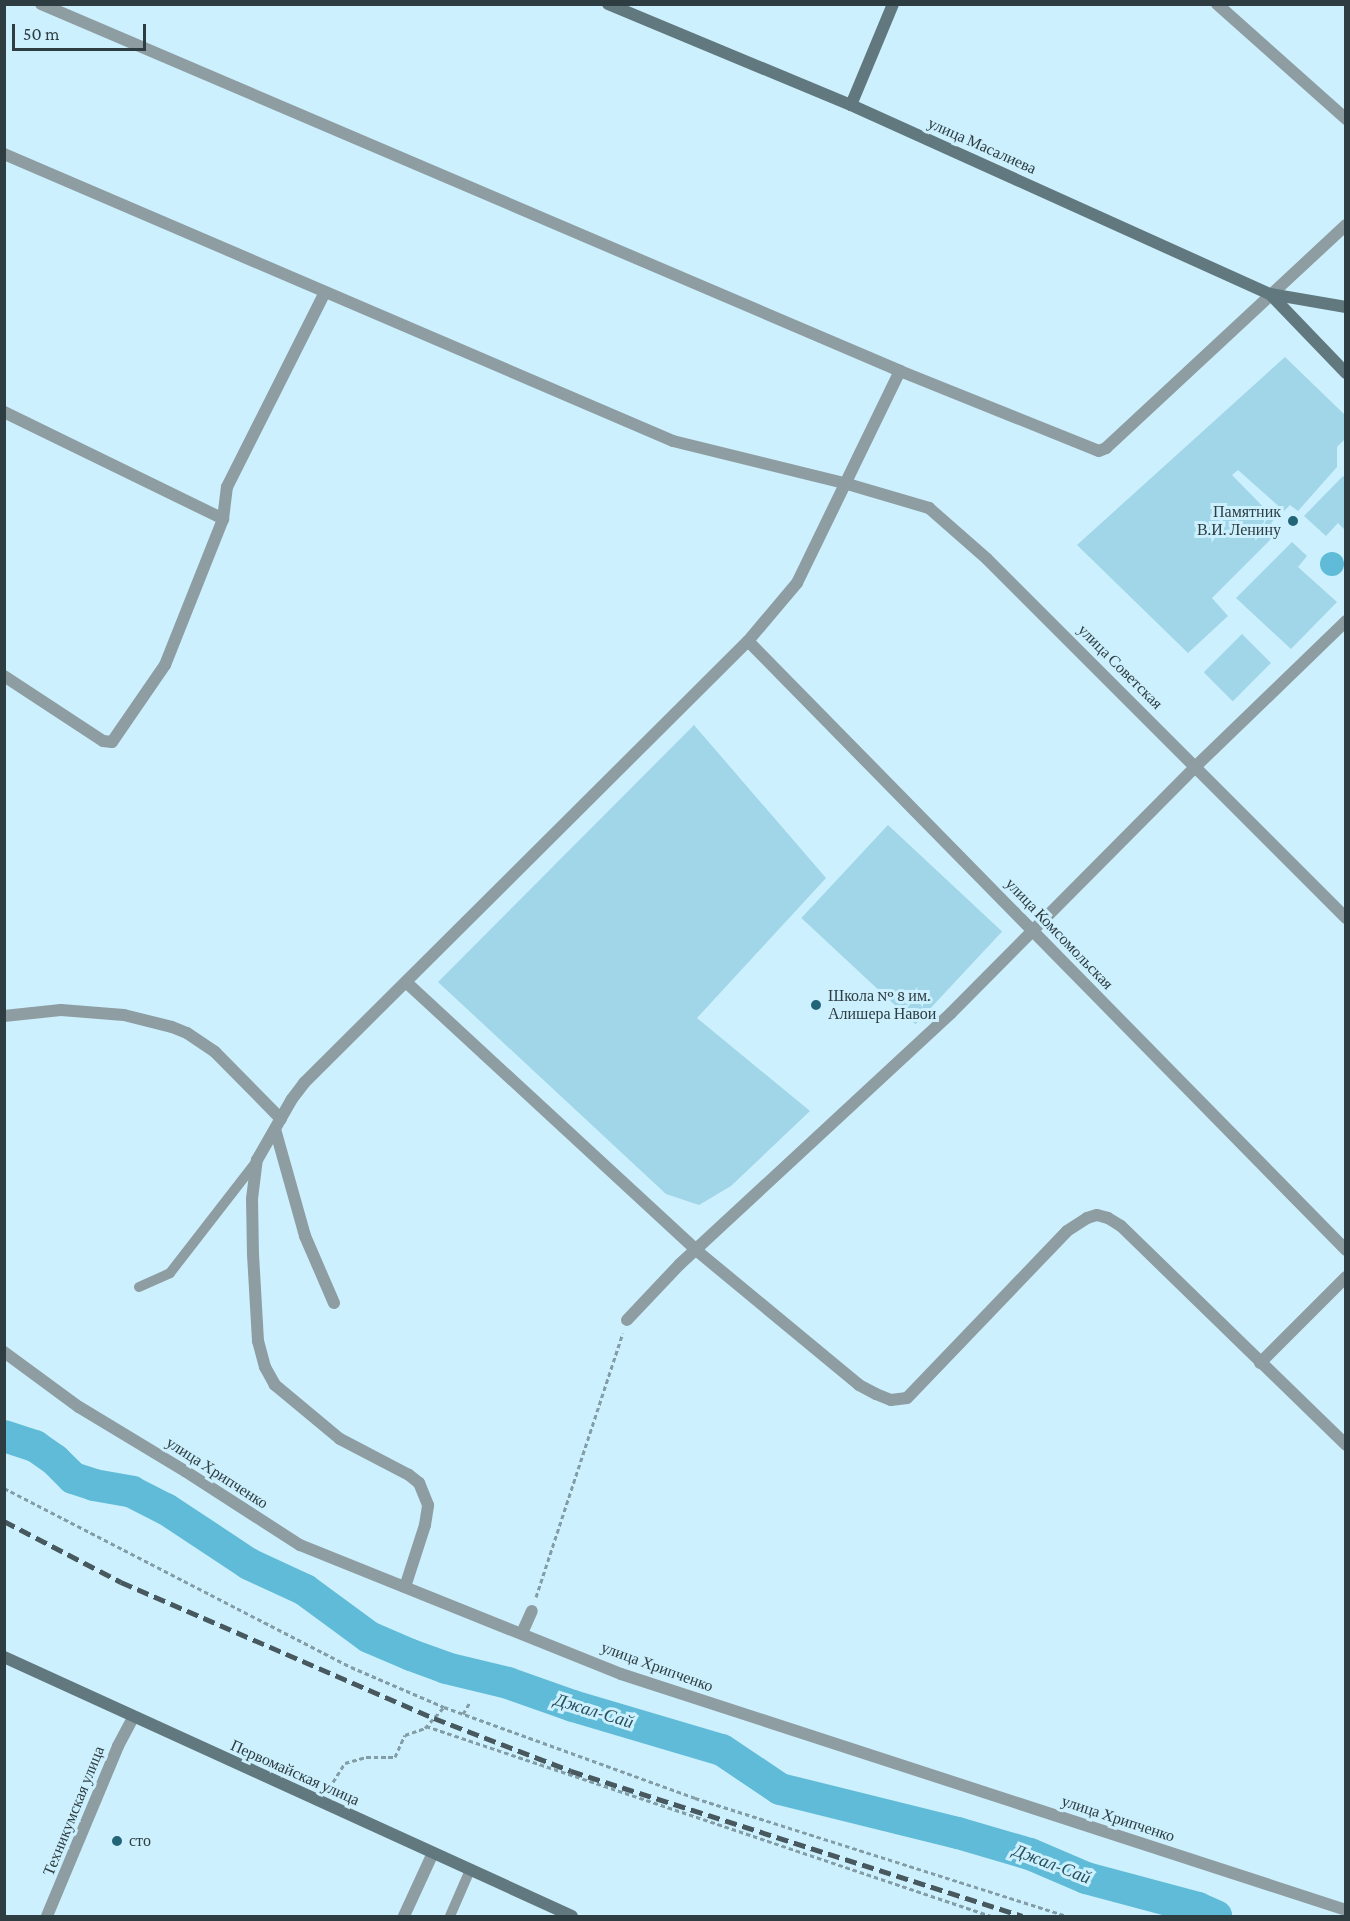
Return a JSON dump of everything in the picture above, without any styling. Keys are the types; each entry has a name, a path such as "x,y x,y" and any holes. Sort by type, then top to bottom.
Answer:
{"main road":[{"name":"улица Масалиева","path":"608,4 851,105 1270,294 1346,307"},
{"path":"851,105 893,4"},
{"path":"1270,294 1346,373"},
{"name":"Первомайская улица","path":"4,1657 572,1917"}],"street":[{"path":"41,4 900,371 1087,447 1103,450 1346,225"},
{"path":"1217,4 1346,119"},
{"name":"улица Советская","path":"4,154 673,441 844,483 929,508 987,559 1346,918"},
{"path":"4,676 103,741 112,742 165,665 223,519 227,487 325,292"},
{"path":"405,1587 425,1525 428,1505 419,1483 340,1439 275,1385 265,1368 258,1341 254,1277 252,1199 257,1160 304,1083 748,641 797,583 900,371"},
{"path":"4,412 223,519"},
{"path":"627,1320 696,1250 951,1013 1196,766 1346,621"},
{"name":"улица Комсомольская","path":"748,641 1346,1250"},
{"path":"407,983 696,1250 859,1385 891,1400 907,1398 1067,1232 1087,1218 1097,1215 1108,1218 1121,1226 1346,1445"},
{"path":"4,1016 61,1010 124,1015 172,1027 194,1037 215,1052 278,1124 305,1236 334,1303"},
{"path":"1260,1363 1346,1277"},
{"name":"улица Хрипченко","path":"4,1352 79,1407 185,1471 300,1545 621,1674 1346,1910"},
{"path":"522,1633 531,1611"},
{"name":"Техникумская улица","path":"47,1917 118,1746 134,1718"},
{"path":"404,1917 433,1853"}],"lane":[{"path":"139,1287 170,1273 257,1160"},
{"path":"450,1917 470,1870"}],"path":[{"path":"531,1611 627,1320"},
{"path":"4,1488 351,1667 444,1707 695,1798 1066,1917"},
{"path":"463,1714 470,1701"},
{"path":"333,1782 345,1763 366,1757 395,1757 405,1735 426,1726 444,1707"},
{"path":"426,1726 991,1917"}],"shaded area":[{"path":"1285,357 1345,415 1345,439 1337,447 1337,467 1298,511 1290,505 1284,511 1238,470 1232,475 1275,519 1271,523 1279,531 1212,598 1228,616 1188,653 1077,545"},
{"path":"1343,476 1346,478 1345,530 1338,523 1326,536 1304,516"},
{"path":"1292,542 1307,556 1298,567 1337,602 1291,649 1236,598"},
{"path":"1332,552 1341,555 1344,564 1341,573 1332,576 1323,573 1320,564 1323,555"},
{"path":"1242,634 1271,663 1233,701 1204,672"},
{"path":"694,725 826,878 697,1018 810,1111 731,1186 699,1205 666,1194 438,982"},
{"path":"888,825 1002,931 915,1024 801,918"}],"waterway":[{"name":"Джал-Сай","path":"4,1436 35,1446 55,1460 73,1478 94,1485 132,1492 166,1509 249,1564 305,1590 369,1637 411,1655 446,1668 508,1683 573,1706 722,1750 780,1789 958,1833 1030,1854 1086,1878 1198,1908 1216,1916"}],"railway":[{"path":"4,1521 121,1582 434,1718 571,1771 1022,1916"}],"place":[{"name":"Памятник В.И. Ленину","path":"1293,521"},
{"name":"Школа № 8 им. Алишера Навои","path":"816,1005"},
{"name":"сто","path":"117,1841"}]}
